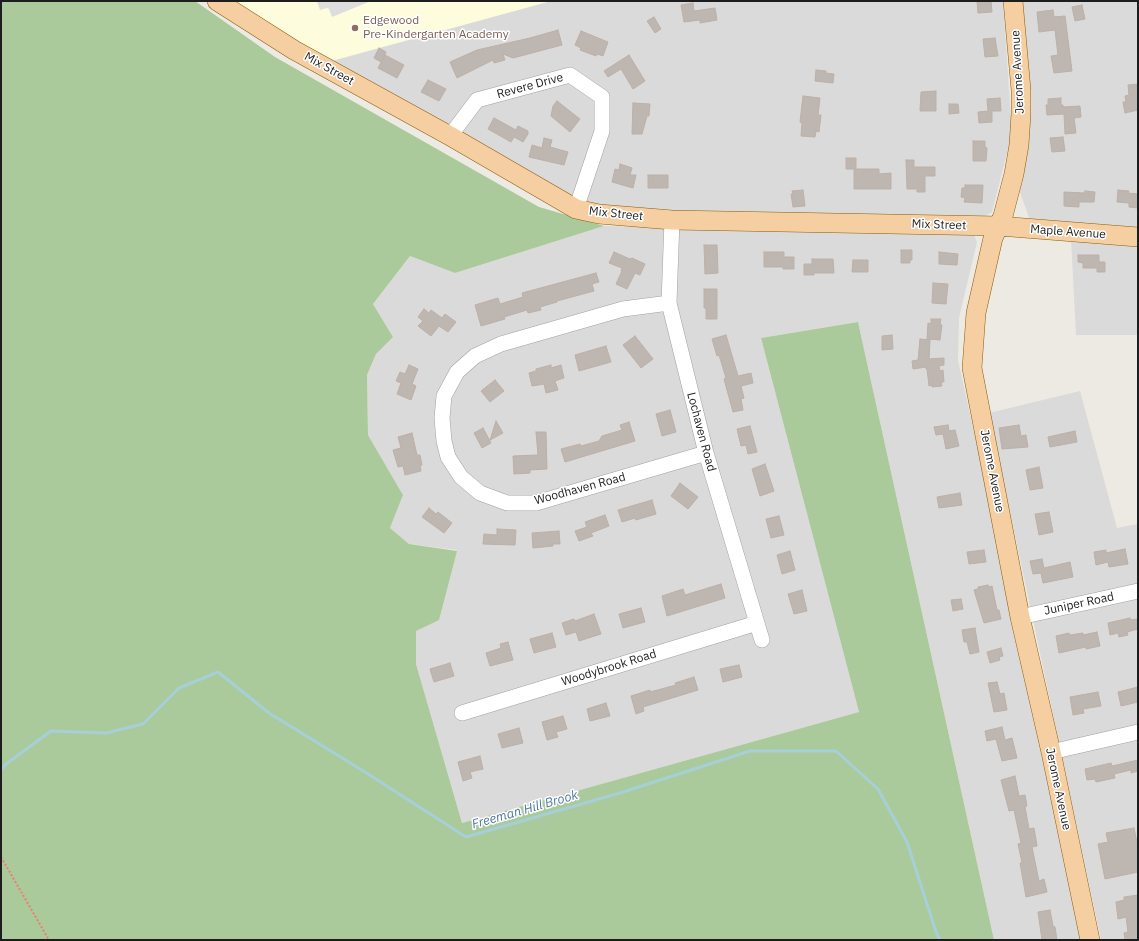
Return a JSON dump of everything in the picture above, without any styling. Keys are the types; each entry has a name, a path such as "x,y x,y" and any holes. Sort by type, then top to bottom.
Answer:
{"main road":[{"name":"Mix Street","path":"217,1 294,50 450,136 576,209 599,214 672,220 999,226"},
{"name":"Jerome Avenue","path":"1013,1 1021,90 1021,114 1014,174 999,226 993,238 976,313 972,368 1020,617 1090,940"},
{"name":"Maple Avenue","path":"999,226 1138,237"}],"street":[{"name":"Revere Drive","path":"450,136 477,100 570,75 602,97 602,131 576,209"},
{"name":"Lochaven Road","path":"672,220 669,303 706,453 762,640"},
{"name":"Woodhaven Road","path":"669,303 623,309 501,344 475,356 457,372 444,396 442,418 444,441 448,457 461,477 480,493 507,502 536,503 706,453"},
{"name":"Juniper Road","path":"1020,617 1138,591"},
{"name":"Woodybrook Road","path":"462,713 757,623"},
{"path":"1050,752 1138,732"}],"path":[{"path":"1,857 49,940"}],"shaded area":[{"name":"Edgewood Pre-Kindergarten Academy","path":"217,1 551,1 320,64"},
{"path":"317,1 371,1 332,17 329,9 327,8 320,10"},
{"path":"551,1 1003,1 1012,133 992,212 981,219 607,210 555,192 325,63"},
{"path":"1021,1 1138,1 1138,227 1030,220 1018,187"},
{"path":"604,226 974,235 977,242 959,318 958,360 1087,940 994,940 858,322 761,338 859,712 462,823 416,664 416,631 457,550 409,544 390,528 403,495 368,435 367,375 376,354 393,337 373,304 410,256 455,273"},
{"path":"1071,239 1138,243 1138,335 1076,335"},
{"path":"1080,391 1117,528 1138,524 1138,940 1101,940 989,413"}],"green space":[{"path":"1,1 195,1 275,57 539,207 604,226 455,273 410,256 373,304 393,337 376,354 367,375 368,435 403,495 390,528 409,544 457,551 439,620 416,631 416,664 462,823 859,712 761,338 858,322 994,940 1,940"}],"building":[{"path":"977,1 991,1 992,12 978,13"},
{"path":"693,3 694,11 715,8 717,20 700,23 700,20 684,22 681,5"},
{"path":"1082,5 1085,19 1075,21 1072,7"},
{"path":"1053,10 1054,17 1065,16 1072,71 1054,73 1051,56 1058,55 1055,30 1039,32 1037,12"},
{"path":"654,17 661,29 655,33 647,21"},
{"path":"558,30 562,45 513,58 503,54 505,60 494,63 493,60 457,78 450,62 477,50"},
{"path":"581,31 608,42 603,56 597,54 596,56 580,50 581,48 575,45"},
{"path":"995,38 998,56 985,57 983,39"},
{"path":"379,48 386,52 381,62 374,58"},
{"path":"385,55 404,65 397,78 378,68"},
{"path":"629,55 645,81 633,89 621,69 608,77 604,71"},
{"path":"816,70 834,74 833,83 815,81"},
{"path":"428,80 446,89 439,101 421,92"},
{"path":"1138,84 1138,110 1125,113 1123,102 1126,102 1125,96 1129,95 1128,85"},
{"path":"936,91 936,111 920,111 921,92"},
{"path":"803,96 820,98 818,115 821,115 819,132 816,131 815,137 801,136 802,123 800,122"},
{"path":"1000,98 1001,111 992,111 992,122 979,123 978,112 988,111 987,99"},
{"path":"1061,98 1061,105 1063,105 1063,107 1080,106 1081,117 1074,118 1076,133 1065,134 1064,114 1047,115 1046,105 1048,105 1048,99"},
{"path":"557,101 580,119 570,132 551,116 553,106"},
{"path":"633,103 650,104 649,116 647,116 642,134 632,134"},
{"path":"949,104 958,104 959,113 949,114"},
{"path":"494,118 516,130 518,126 528,131 528,134 523,142 514,137 511,142 488,129"},
{"path":"1063,137 1065,151 1052,152 1050,138"},
{"path":"544,138 552,140 550,147 568,152 564,165 529,157 532,145 542,148"},
{"path":"973,141 985,141 985,147 987,148 986,161 973,161"},
{"path":"846,158 856,158 856,169 879,169 879,174 891,173 891,189 854,189 854,169 846,169"},
{"path":"906,160 914,160 914,167 935,167 935,176 925,176 925,192 917,192 917,189 907,189"},
{"path":"620,164 632,168 630,175 636,175 633,188 612,182 615,169 619,170"},
{"path":"648,175 668,175 668,188 648,188"},
{"path":"965,185 983,185 982,203 964,202 965,198 961,197 962,188 965,188"},
{"path":"803,190 805,206 793,207 792,191"},
{"path":"1118,190 1138,194 1138,208 1129,207 1129,203 1117,202"},
{"path":"1085,191 1095,192 1094,202 1079,202 1079,207 1064,206 1064,192 1085,193"},
{"path":"704,245 717,245 718,273 705,274"},
{"path":"901,250 912,250 912,260 910,260 910,263 901,263"},
{"path":"614,252 645,264 640,275 635,273 627,289 616,284 622,268 609,263"},
{"path":"764,252 784,252 784,257 794,257 794,269 783,269 783,267 764,267"},
{"path":"939,252 958,254 957,265 939,264"},
{"path":"1078,255 1099,255 1099,262 1105,262 1105,272 1097,272 1097,268 1083,268 1083,263 1078,262"},
{"path":"812,259 833,259 834,273 814,273 814,275 804,275 804,264 812,264"},
{"path":"853,260 868,260 868,272 852,272"},
{"path":"596,273 599,282 592,284 594,291 540,307 541,310 528,313 527,310 504,317 505,319 481,326 475,305 498,298 500,304 523,297 522,293"},
{"path":"933,283 948,284 946,304 932,303"},
{"path":"704,289 717,289 717,319 706,319 706,308 704,308"},
{"path":"424,309 429,313 431,310 442,318 445,314 456,322 448,332 439,326 431,336 418,326 423,321 418,317"},
{"path":"931,319 941,319 940,324 942,325 940,340 927,339 928,323 931,324"},
{"path":"726,335 738,376 751,373 753,383 741,386 744,398 741,399 743,410 733,412 724,379 726,378 712,339"},
{"path":"892,335 893,349 882,350 882,336"},
{"path":"635,336 653,359 641,368 623,345"},
{"path":"920,339 930,340 929,359 944,358 944,365 939,366 940,371 943,370 944,382 941,382 942,386 929,386 926,367 913,369 912,361 918,360"},
{"path":"606,346 611,362 579,371 575,355"},
{"path":"409,365 418,369 412,384 416,386 411,400 397,394 401,383 396,381 400,372 405,374"},
{"path":"551,365 551,368 561,365 564,378 555,381 558,390 546,393 544,384 532,386 529,373 536,371 536,369"},
{"path":"495,380 504,391 490,402 481,391"},
{"path":"670,410 676,432 662,436 656,414"},
{"path":"496,421 503,433 490,440"},
{"path":"629,422 635,441 565,462 561,449 599,441 602,436 622,430 620,425"},
{"path":"948,425 949,431 955,430 959,446 946,449 943,434 936,435 934,427"},
{"path":"1019,425 1021,436 1026,435 1028,447 1002,449 999,428"},
{"path":"750,426 757,452 748,454 746,445 741,446 737,429"},
{"path":"483,428 491,443 482,448 474,433"},
{"path":"1075,431 1077,442 1050,447 1048,437"},
{"path":"536,432 546,432 547,469 530,470 530,473 514,474 513,456 538,455"},
{"path":"412,433 417,455 420,455 422,465 420,466 421,471 405,475 403,466 398,467 393,450 401,448 398,437"},
{"path":"765,464 774,491 760,496 752,469"},
{"path":"1039,467 1043,488 1030,490 1026,470"},
{"path":"680,483 698,497 688,509 671,496"},
{"path":"960,493 962,505 939,508 937,497"},
{"path":"652,500 656,514 636,520 635,518 622,522 618,510"},
{"path":"429,508 436,514 438,512 452,523 444,533 422,517"},
{"path":"1049,512 1053,532 1039,535 1035,514"},
{"path":"605,515 609,526 591,533 593,536 579,541 575,531 587,527 585,522"},
{"path":"779,516 784,535 771,538 766,519"},
{"path":"497,529 516,530 515,545 483,544 484,534 497,535"},
{"path":"559,531 560,544 533,548 532,533"},
{"path":"1125,549 1128,564 1109,567 1108,562 1096,565 1094,552 1106,550 1106,553"},
{"path":"984,550 986,562 969,564 967,552"},
{"path":"790,551 795,570 782,574 777,555"},
{"path":"1042,559 1044,568 1070,562 1073,577 1043,583 1041,573 1033,574 1030,561"},
{"path":"721,584 725,598 667,616 662,596 683,589 685,595"},
{"path":"988,585 989,587 992,586 997,610 999,610 1001,619 984,623 974,590 978,589 978,587"},
{"path":"802,590 807,611 794,614 788,594"},
{"path":"961,599 963,609 953,611 951,600"},
{"path":"641,608 645,622 623,628 619,614"},
{"path":"594,614 601,634 579,641 576,632 566,635 562,623 574,619 575,621"},
{"path":"1130,618 1130,620 1138,619 1138,629 1127,632 1128,635 1119,637 1118,633 1110,635 1108,623"},
{"path":"975,628 979,652 970,654 967,642 964,642 962,630"},
{"path":"1097,632 1100,646 1086,649 1086,647 1059,653 1056,636 1069,633 1070,635 1083,633 1083,635"},
{"path":"552,633 556,647 534,653 530,639"},
{"path":"508,642 513,660 490,666 486,653 501,648 500,644"},
{"path":"1001,648 1003,656 999,657 1000,660 990,663 987,652"},
{"path":"450,663 454,676 434,682 430,669"},
{"path":"739,665 742,677 723,682 720,669"},
{"path":"694,677 698,690 643,707 644,711 636,714 631,696 650,690 650,692 676,685 675,683"},
{"path":"997,682 1000,694 1004,693 1007,710 994,712 988,683"},
{"path":"1138,687 1138,702 1121,706 1118,692"},
{"path":"1098,692 1101,706 1083,709 1084,713 1073,715 1070,697"},
{"path":"606,703 610,716 590,721 587,709"},
{"path":"563,716 567,729 556,732 558,737 547,740 542,722"},
{"path":"1002,727 1005,740 1012,738 1017,758 1002,761 996,739 987,741 985,731"},
{"path":"519,728 523,743 502,748 498,734"},
{"path":"480,756 483,769 470,772 472,778 463,781 458,762"},
{"path":"1138,760 1138,771 1131,773 1131,770 1114,774 1115,778 1096,782 1095,779 1087,780 1085,769 1111,763 1112,766"},
{"path":"1015,776 1019,796 1025,795 1027,806 1025,807 1029,829 1034,828 1037,846 1032,847 1039,881 1044,879 1047,892 1026,897 1018,844 1021,843 1014,810 1009,811 1001,780"},
{"path":"1134,828 1138,847 1138,872 1105,879 1098,844 1108,842 1106,833"},
{"path":"1138,895 1138,940 1125,940 1124,933 1128,932 1126,917 1118,919 1116,902 1124,900 1124,897"},
{"path":"1050,910 1057,940 1042,940 1038,912"}],"waterway":[{"name":"Freeman Hill Brook","path":"1,770 6,764 51,731 106,733 143,724 179,688 218,672 269,713 365,772 466,837 620,793 750,751 836,751 878,789 907,842 937,935 941,940"}],"place":[{"name":"Edgewood Pre-Kindergarten Academy","path":"355,28"}]}
